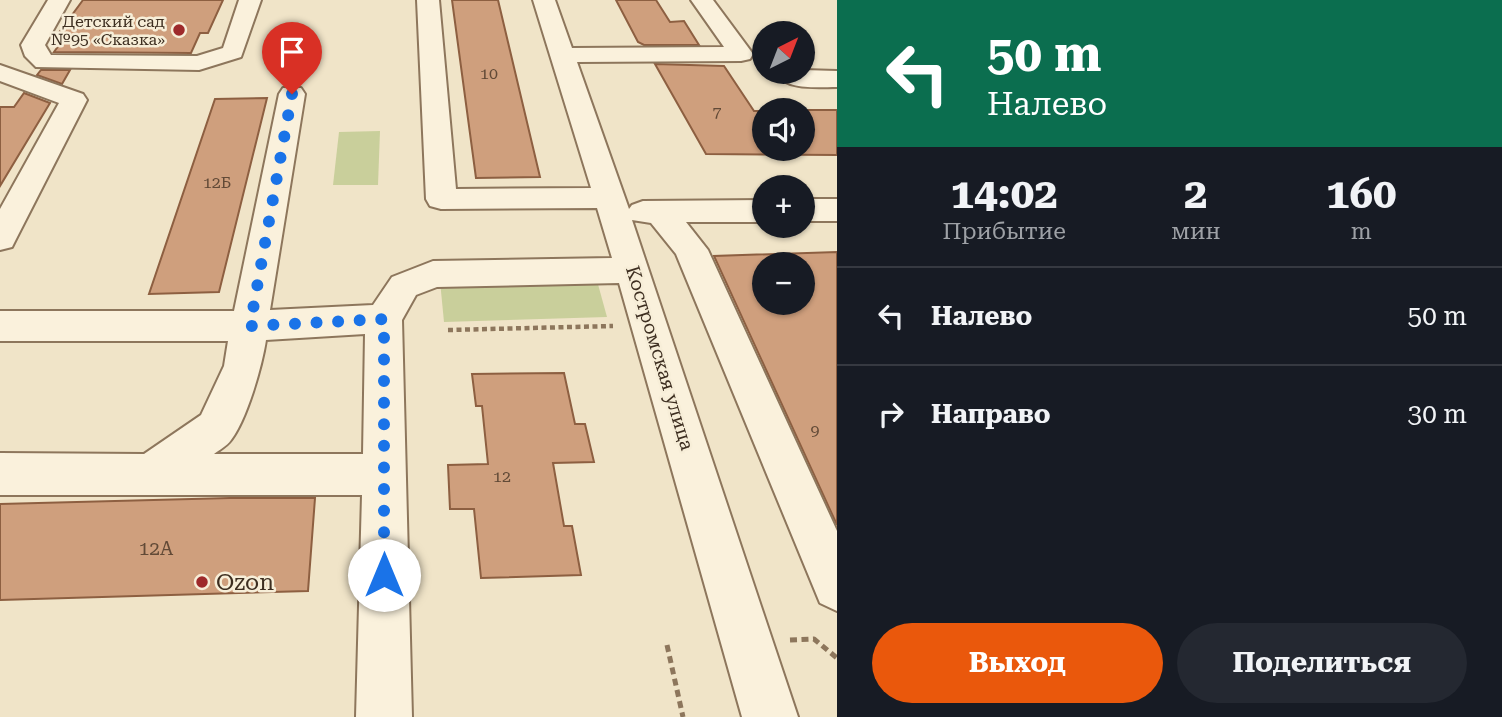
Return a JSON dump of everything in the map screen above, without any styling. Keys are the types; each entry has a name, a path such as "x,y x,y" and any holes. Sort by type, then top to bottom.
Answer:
{"street":[{"path":"59,0 33,46 37,56 45,62 199,63 221,58 233,52 250,0"},
{"path":"428,0 441,199 610,205 660,212 752,211"},
{"name":"Костромская улица","path":"544,0 633,270 770,717"},
{"path":"702,0 741,54"},
{"path":"562,55 741,54 752,58"},
{"path":"0,72 74,100 0,239"},
{"path":"816,80 837,79"},
{"path":"150,475 216,428 243,366 292,94"},
{"path":"815,210 837,210"},
{"path":"660,212 691,250 837,586"},
{"path":"384,717 384,319 404,286 433,274 606,268 633,270"},
{"path":"0,326 250,326 384,319"},
{"path":"0,474 384,474"}],"path":[{"path":"448,330 624,326"},
{"path":"667,645 683,717"}],"green space":[{"path":"380,131 378,185 333,185 339,132"},
{"path":"596,277 607,317 444,322 440,281"}],"building":[{"path":"83,0 223,0 208,33 200,33 191,53 54,52 67,34 58,34"},
{"path":"452,0 498,0 540,177 476,178"},
{"path":"616,0 656,0 670,22 684,21 699,45 644,45 638,42"},
{"path":"655,64 724,66 752,108 752,154 706,154"},
{"path":"41,70 70,70 62,84 37,75"},
{"path":"24,93 50,103 0,186 0,107 14,107"},
{"path":"267,98 219,292 149,294 215,99"},
{"path":"815,110 837,110 837,155 815,155"},
{"path":"837,252 837,525 714,256 752,255 752,315 815,315 815,253"},
{"path":"564,373 575,424 585,424 594,462 553,463 564,526 572,526 581,575 481,578 474,509 450,509 448,465 488,464 482,406 476,406 472,374"},
{"path":"315,498 308,591 0,600 0,504"}],"place":[{"name":"Детский сад №95 «Сказка»","path":"179,30"},
{"name":"Ozon","path":"202,582"}],"route":[{"path":"292,94 250,326 384,319 384,575"}]}
